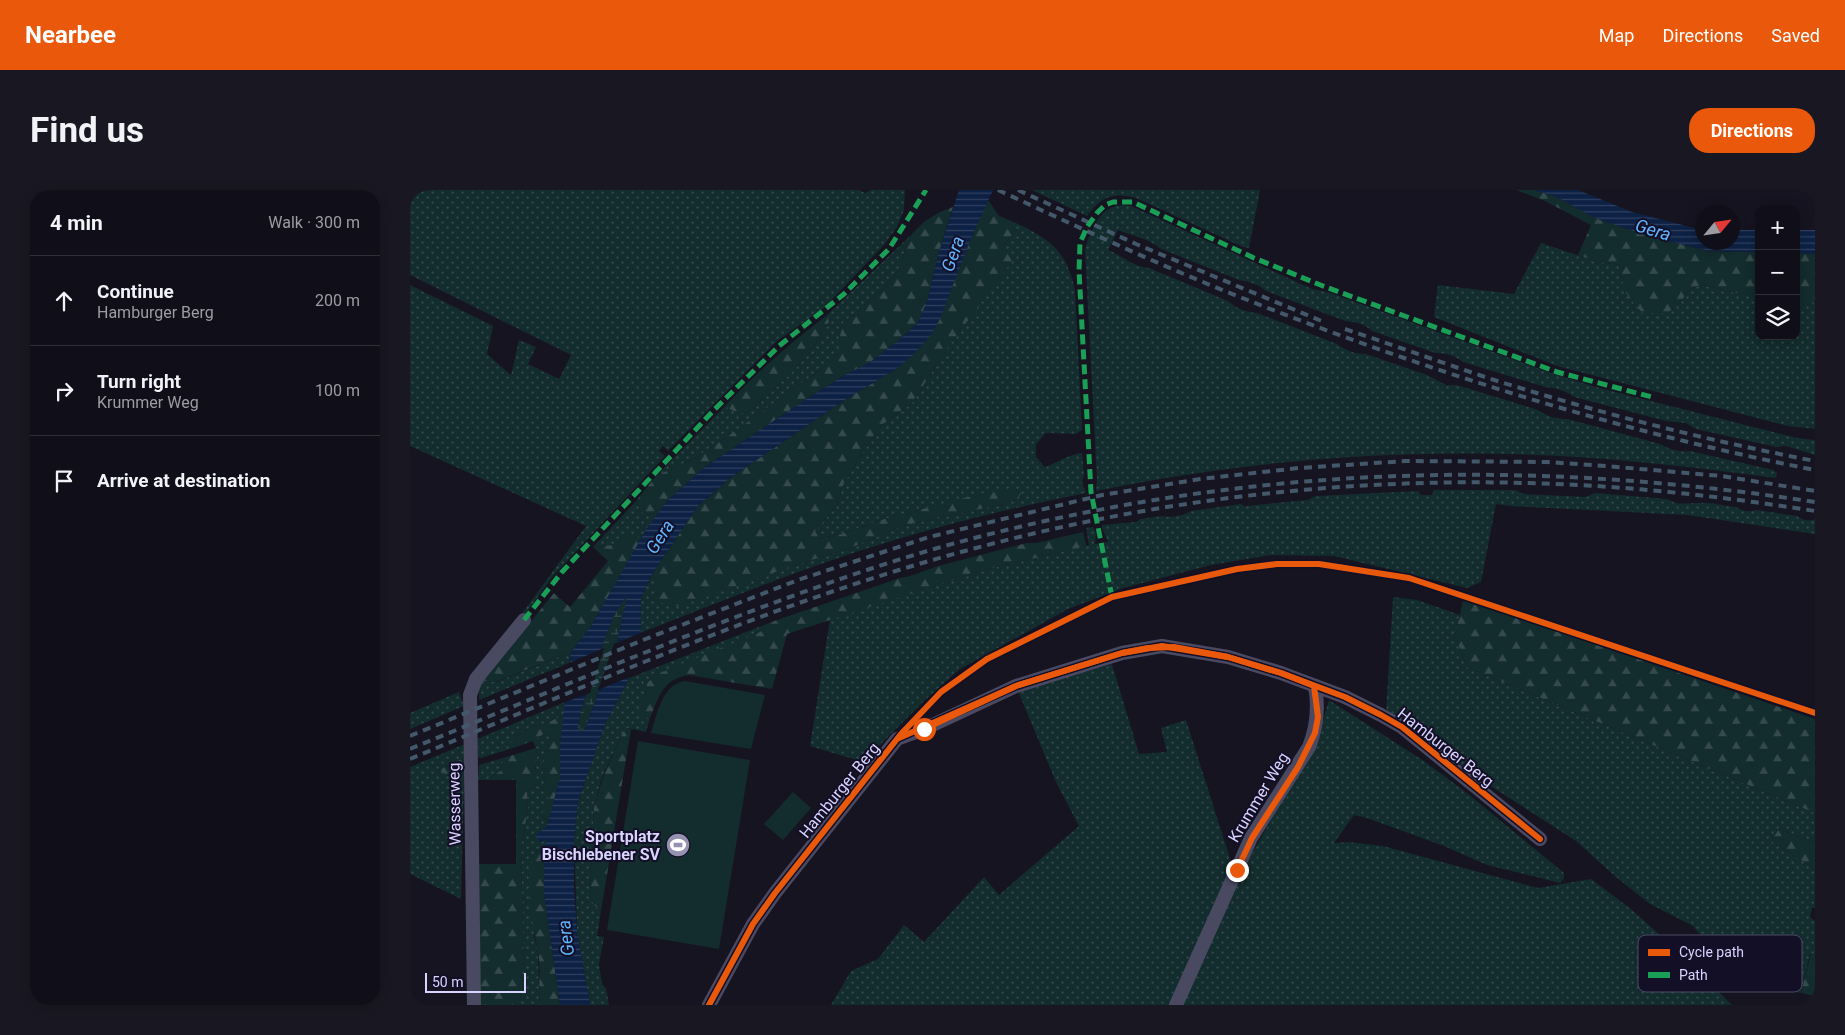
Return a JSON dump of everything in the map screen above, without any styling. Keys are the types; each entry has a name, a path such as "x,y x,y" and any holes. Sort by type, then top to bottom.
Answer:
{"street":[{"name":"Wasserweg","path":"474,1005 470,695 476,679 524,620"},
{"name":"Hamburger Berg","path":"709,1005 753,924 775,893 897,739 924,729 1016,686 1122,653 1148,648 1174,647 1228,657 1281,673 1345,697 1402,727 1540,839"},
{"name":"Krummer Weg","path":"1176,1005 1252,838 1309,747 1315,733 1318,717 1314,686"}],"green space":[{"path":"410,190 859,190 865,193 871,190 905,190 904,210 897,227 884,245 824,308 777,341 668,451 663,446 659,451 665,456 554,575 526,613 523,612 586,526 410,446 410,285 493,326 487,354 511,375 519,340 536,347 528,364 559,379 571,355 410,275"},
{"path":"1032,190 1260,190 1249,248 1243,247 1136,198 1114,196 1102,200 1087,216"},
{"path":"1516,190 1534,190 1557,197 1595,218 1648,236 1695,248 1695,250 1755,252 1755,295 1736,293 1702,285 1690,289 1679,304 1667,313 1643,313 1626,292 1622,281 1620,265 1598,262 1578,255 1591,225 1545,201"},
{"path":"988,200 999,216 1016,223 1016,230 1003,246 1013,260 948,347 912,403 879,427 844,483 835,508 815,531 819,538 842,534 877,521 991,491 1008,489 1021,493 1018,499 1008,503 902,526 850,548 792,566 680,606 668,605 659,601 655,594 656,581 652,574 698,506 730,478 846,399 896,369 972,236"},
{"path":"1122,205 1131,206 1312,289 1328,292 1548,372 1596,387 1797,438 1815,440 1815,455 1786,446 1776,447 1696,429 1686,423 1666,421 1574,397 1560,390 1463,362 1450,355 1435,353 1266,291 1254,284 1239,280 1118,230 1108,250 1133,263 1228,301 1241,310 1257,313 1337,344 1351,352 1366,354 1427,375 1446,385 1457,385 1538,410 1552,417 1568,419 1660,444 1675,450 1690,451 1773,470 1777,473 1776,478 1569,456 1428,454 1372,456 1261,465 1206,472 1096,491 1097,480 1085,250 1089,238 1103,213 1111,208"},
{"path":"953,207 939,252 927,302 918,323 869,363 843,376 805,400 705,467 666,502 659,512 649,515 641,512 636,501 656,476 695,458 727,437 839,354 839,340 843,323 886,287 899,270 906,247 913,233 925,221"},
{"path":"1016,223 1039,235 1056,248 1072,277 1075,291 1082,430 1076,434 1046,433 1036,444 1036,457 1045,467 1069,456 1082,453 1084,475 1082,482 1086,493 972,519 859,551 776,580 640,633 641,599 652,574 656,581 792,566 850,548 902,526 1008,503 1018,499 956,501 877,521 842,534 819,538 815,531 835,508 844,483 879,427 912,403 948,347 1003,246 1016,230"},
{"path":"913,233 906,247 899,270 886,287 843,323 839,340 840,354 727,437 695,458 656,476 725,406 740,413 750,411 756,407 800,363 816,343 829,322 827,315"},
{"path":"1541,243 1598,262 1620,265 1622,281 1679,304 1690,289 1702,285 1736,293 1755,295 1755,340 1800,340 1800,304 1808,305 1815,301 1815,429 1788,426 1557,366 1434,317 1438,285 1514,294"},
{"path":"1800,253 1815,254 1815,301 1808,305 1800,304"},
{"path":"827,315 829,322 809,353 754,408 740,413 725,406 774,359"},
{"path":"1434,490 1515,490 1524,494 1586,497 1595,493 1667,499 1685,504 1712,504 1736,507 1746,511 1757,510 1797,516 1806,520 1815,519 1815,534 1687,515 1496,504 1481,582 1467,588 1334,556 1271,555 1211,565 1123,588 1068,609 960,669 923,702 863,762 810,746 830,619 980,571 1089,545 1086,528 1093,527 1096,533 1095,544 1108,542 1102,525 1136,522 1141,519 1161,516 1176,516 1191,511 1241,504 1245,506 1307,500 1316,496 1418,491 1421,495 1432,495"},
{"path":"636,501 641,512 649,515 659,512 640,542 637,536 612,545 593,547"},
{"path":"1083,532 1086,546 980,571 787,634 772,689 689,675 680,677 667,685 650,718 645,717 639,711 639,703 645,696 647,683 658,674 760,632 774,621 938,566 1027,543 1036,543"},
{"path":"629,534 637,536 640,542 591,626 571,652 495,682 482,681 554,593 570,607 608,561 593,547 612,545"},
{"path":"628,594 617,642 585,729 580,732 578,727 580,713 606,635 616,611"},
{"path":"1393,597 1417,600 1460,615 1455,636 1467,667 1815,813 1815,842 1779,829 1771,841 1815,869 1815,908 1812,908 1810,917 1815,921 1815,955 1810,954 1802,989 1802,935 1700,935 1693,926 1650,904 1576,841 1486,783 1386,712"},
{"path":"1463,600 1815,719 1815,813 1467,667 1455,636"},
{"path":"774,621 760,632 647,683 645,696 639,703 645,717 650,718 646,732 627,728 621,736 601,780 594,808 590,897 594,905 601,911 597,936 604,937 599,964 602,984 606,988 609,1005 590,1005 577,931 574,839 578,801 605,724 629,678"},
{"path":"571,652 569,663 479,700 479,686 482,681 496,682"},
{"path":"1112,664 1139,754 1167,752 1161,728 1186,720 1233,868 1171,1005 831,1005 851,971 878,959 904,925 924,942 984,877 999,895 1079,826 1056,782 1018,691"},
{"path":"685,681 765,695 751,749 651,733 658,709 666,694 677,683"},
{"path":"459,692 464,706 410,729 410,713"},
{"path":"1329,700 1424,761 1467,793 1564,873 1564,878 1560,883 1487,865 1444,846 1354,815 1334,843 1348,842 1383,846 1538,888 1591,879 1631,909 1660,935 1638,935 1638,992 1719,992 1732,1005 1181,1005 1237,879 1317,741"},
{"path":"565,702 564,715 546,723 530,727 517,736 507,750 481,758 478,757 477,739"},
{"path":"564,715 560,744 560,778 549,821 541,816 549,798 545,796 543,791 545,785 542,764 550,736 545,733 533,741 507,750 517,736 530,727 546,723"},
{"path":"626,728 631,729 601,911 594,905 590,897 594,808 602,780"},
{"path":"545,733 550,736 542,764 545,785 543,791 549,798 541,816 549,821 544,849 535,852 534,934 538,952 540,1005 518,1005 522,994 524,974 521,848 528,808 527,793 535,783 537,757 533,741"},
{"name":"Sportplatz Bischlebener SV","path":"638,741 750,760 719,949 607,930"},
{"path":"465,744 464,758 438,770 464,784 461,899 410,874 410,767"},
{"path":"536,748 535,783 527,793 528,808 521,848 524,974 522,994 518,1005 480,1005 479,864 516,864 516,780 487,780 502,770 503,758"},
{"path":"464,758 464,784 438,770"},
{"path":"503,758 502,770 487,780 478,780 479,765"},
{"path":"793,792 811,808 783,840 764,824"},
{"path":"1779,829 1815,842 1815,869 1771,841"},
{"path":"544,849 544,893 560,1005 540,1005 539,957 531,914 529,889 531,865 535,852"},
{"path":"1811,953 1815,955 1815,996 1801,993"}],"water":[{"name":"Gera","path":"959,190 993,190 972,236 940,319 930,336 912,356 896,369 846,399 730,478 698,506 652,574 641,599 641,629 629,678 605,724 578,801 574,839 574,888 577,931 590,1005 560,1005 544,893 544,849 547,838 541,843 535,836 547,826 560,778 560,744 571,652 591,626 647,528 666,502 705,467 805,400 843,376 869,363 918,323 927,302 939,252","holes":["627,596 617,642 585,729 580,732 578,727 580,713 606,635 616,611"]},
{"name":"Gera","path":"1534,190 1578,190 1632,212 1695,228 1695,248 1648,236 1595,218 1557,197"},
{"path":"1740,230 1755,230 1755,252 1705,250 1740,250"},
{"path":"1800,230 1815,230 1815,254 1800,253"}],"pier":[{"path":"643,632 632,676 598,690 614,644"},
{"path":"604,648 590,693 563,703 567,664"}],"railway":[{"path":"998,190 1214,286 1314,326 1384,351 1526,398 1670,438 1815,470"},
{"path":"1018,190 1136,244 1324,322"},
{"path":"1345,329 1488,378 1569,402 1691,434 1815,461"},
{"path":"410,736 643,640 798,580 929,537 1102,495 1200,479 1299,468 1406,461 1547,462 1606,466 1722,476 1815,491"},
{"path":"410,749 699,631 861,572 934,549 1044,521 1153,500 1263,486 1372,477 1481,475 1592,478 1703,487 1815,502"},
{"path":"410,759 690,644 832,592 976,548 1043,531 1111,517 1248,496 1386,484 1456,482 1561,484 1634,489 1707,496 1815,511"}],"marked path":[{"path":"524,620 562,572 714,410 779,346 844,294 889,249 926,190"},
{"path":"1112,597 1091,492 1079,271 1080,243 1087,227 1105,205 1113,202 1133,202 1254,258 1323,286 1557,372 1652,397"}],"cycle path":[{"path":"709,1005 753,924 775,893 901,734 941,692 987,659 1112,597 1237,569 1277,564 1319,564 1409,578 1815,713"},
{"path":"899,738 1016,686 1122,653 1162,646 1228,657 1281,673 1345,697 1381,715 1402,727 1540,839"}],"place":[{"name":"Sportplatz Bischlebener SV","path":"678,845"}],"route":[{"path":"924,729 1016,686 1122,653 1162,646 1228,657 1281,673 1314,686 1317,697 1318,717 1315,733 1298,767 1252,838 1237,870"}]}
